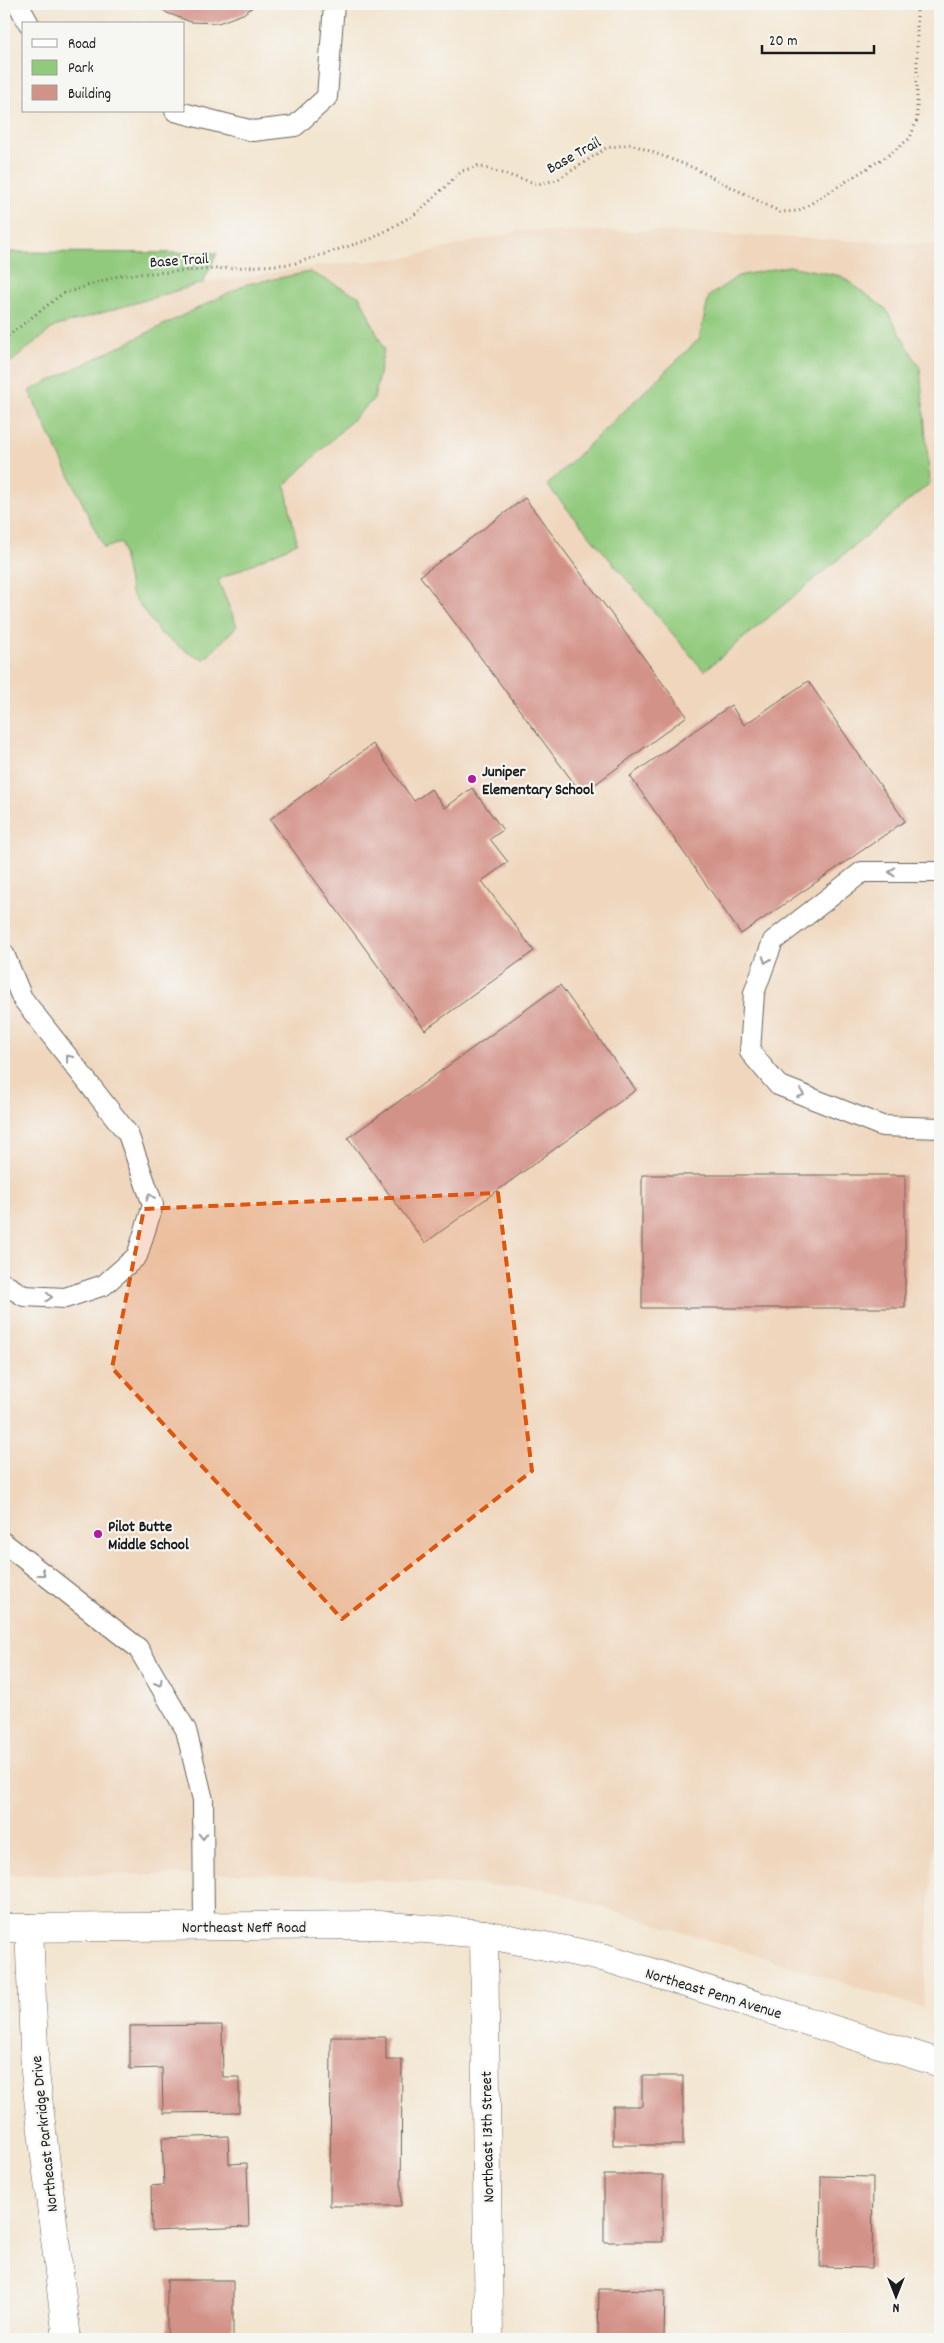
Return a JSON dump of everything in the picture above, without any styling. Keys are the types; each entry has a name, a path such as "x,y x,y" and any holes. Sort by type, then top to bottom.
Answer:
{"main road":[{"name":"Northeast Neff Road","path":"16,1928 378,1925 484,1934"},
{"name":"Northeast Parkridge Drive","path":"16,1928 67,2339"},
{"name":"Northeast Penn Avenue","path":"484,1934 606,1958 940,2063"},
{"name":"Northeast 13th Street","path":"484,1934 488,2339"}],"lane":[{"path":"18,4 28,22"},
{"path":"178,112 253,131 295,126 327,97 334,4"},
{"path":"940,872 862,872 773,941 754,994 750,1052 778,1085 882,1126 940,1128"},
{"path":"4,954 22,998 128,1134 153,1205 137,1256 104,1284 65,1298 24,1296 4,1284"},
{"path":"4,1543 138,1648 186,1730 203,1800 204,1926"}],"path":[{"name":"Base Trail","path":"4,339 62,294 121,275 293,264 371,239 417,213 462,171 478,166 538,184 557,180 606,148 631,144 694,168 780,212 799,211 890,154 910,138 917,120 917,4"}],"highlighted area":[{"path":"498,1193 532,1471 342,1619 112,1368 144,1209"}],"shaded area":[{"name":"Juniper Elementary School","path":"518,231 656,231 940,245 940,1746 923,2008 542,1888 253,1874 4,1875 4,368 54,327 203,283 318,266 404,258"}],"green space":[{"path":"4,252 217,253 203,283 54,327 4,368"},
{"path":"789,266 841,276 886,309 920,368 930,483 704,671 547,485 699,339 709,296 738,276"},
{"path":"310,272 360,297 384,349 374,399 285,485 297,543 218,580 237,626 205,659 190,654 160,633 131,593 121,543 104,548 29,391 247,284"}],"building":[{"path":"156,4 257,4 243,14 218,23 191,22 167,13"},
{"path":"525,498 687,716 582,794 420,576"},
{"path":"808,681 905,821 741,934 630,776 731,705 744,725"},
{"path":"373,744 414,801 431,789 445,808 472,788 503,830 490,839 508,862 482,881 534,951 425,1030 270,819"},
{"path":"560,985 636,1090 425,1243 348,1138"},
{"path":"642,1175 905,1175 905,1308 642,1308"},
{"path":"222,2025 223,2077 239,2077 239,2112 163,2113 162,2068 130,2069 130,2026"},
{"path":"331,2037 386,2037 386,2060 402,2060 401,2206 330,2206"},
{"path":"642,2076 683,2076 683,2145 613,2145 613,2106 642,2106"},
{"path":"228,2136 229,2164 247,2163 249,2227 152,2231 151,2186 164,2185 162,2138"},
{"path":"604,2175 663,2175 663,2242 604,2242"},
{"path":"821,2176 873,2177 872,2268 820,2267"},
{"path":"167,2280 233,2280 233,2339 167,2339"},
{"path":"599,2289 665,2290 664,2339 598,2339"}],"place":[{"name":"Juniper Elementary School","path":"472,779"},
{"name":"Pilot Butte Middle School","path":"98,1534"}]}
